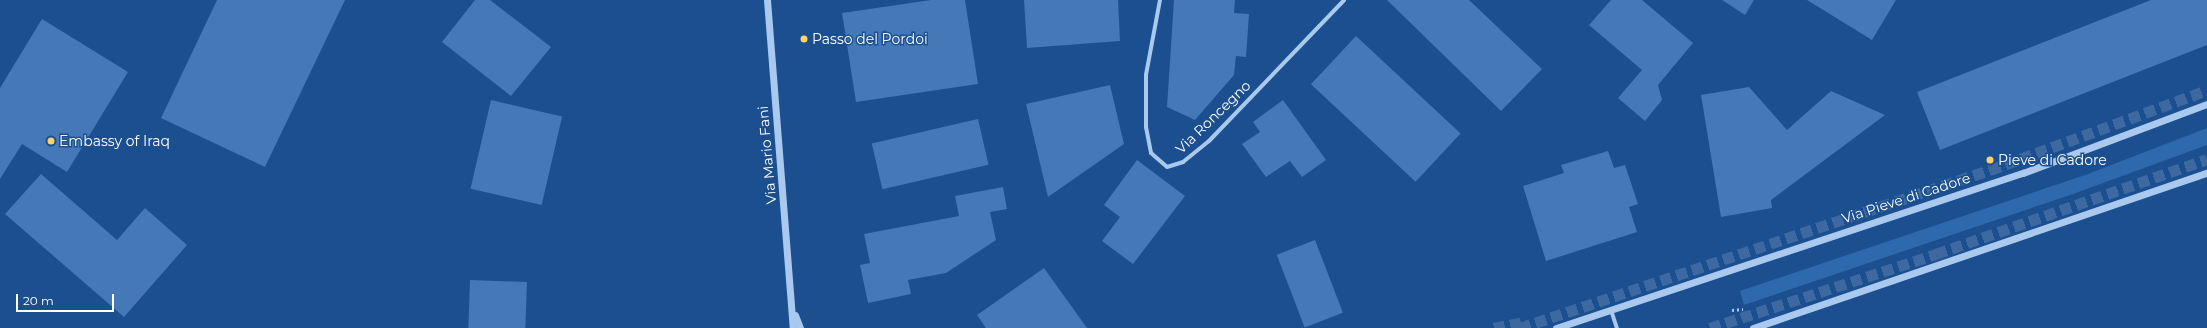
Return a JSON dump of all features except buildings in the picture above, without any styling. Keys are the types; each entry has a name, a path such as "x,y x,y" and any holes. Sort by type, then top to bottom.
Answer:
{"street":[{"name":"Via Mario Fani","path":"767,0 793,309"},
{"name":"Via Roncegno","path":"1160,0 1146,75 1146,127 1154,158 1161,165 1172,167 1188,159 1209,141 1344,0"},
{"name":"Via Pieve di Cadore","path":"1556,328 2023,173 2207,104"},
{"path":"1753,328 2207,173"},
{"path":"793,309 793,328"},
{"path":"793,309 800,328"},
{"path":"1610,309 1616,328"}],"shaded area":[{"path":"2207,128 2207,145 2073,194 1744,305 1740,291 2088,174"}],"tunnel":[{"path":"1520,328 1990,170 2207,90"},
{"path":"1710,328 1936,254 2207,159"},
{"path":"1494,328 1526,322"}],"place":[{"name":"Passo del Pordoi","path":"804,39"},
{"name":"Embassy of Iraq","path":"51,141"},
{"name":"Pieve di Cadore","path":"1990,160"}]}
